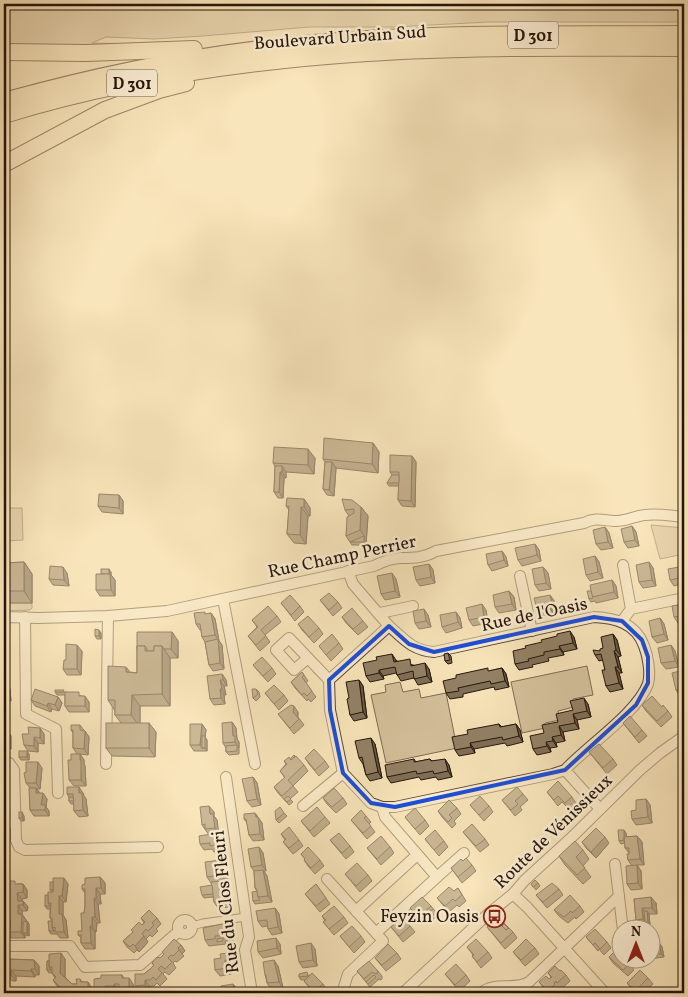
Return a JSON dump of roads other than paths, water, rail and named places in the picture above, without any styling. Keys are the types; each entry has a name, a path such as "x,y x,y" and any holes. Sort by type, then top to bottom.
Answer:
{"highway":[{"name":"Boulevard Urbain Sud","path":"4,101 120,72 210,55 278,46 401,38 684,34"},
{"path":"4,52 146,52 260,42 278,46"},
{"name":"Boulevard Urbain Sud","path":"4,115 127,84 262,62 368,53 435,50 684,48"},
{"path":"4,164 105,110 159,90 194,80 248,71 262,62"}],"street":[{"name":"Rue Champ Perrier","path":"4,617 108,616 167,611 374,566 400,558 409,559 429,555 436,551 584,523 589,520 604,518 614,521 631,519 642,515 658,514 684,516"},
{"path":"623,565 631,610"},
{"name":"Rue de l'Oasis","path":"348,571 353,584 380,613 389,626 409,644 421,651 434,652 594,617 612,618 622,622"},
{"path":"520,576 532,631"},
{"path":"308,658 329,680 330,710 343,773 371,803 382,807 405,805 565,770 636,705 648,683 648,657 642,640 632,628 622,622 631,610 684,598"},
{"path":"223,599 255,764"},
{"path":"380,613 413,606"},
{"path":"106,764 108,616"},
{"path":"25,617 26,714 56,729 58,793"},
{"path":"329,680 389,626"},
{"name":"Route de Vénissieux","path":"403,993 487,915 513,894 525,880 660,753 684,736"},
{"path":"4,762 9,764 14,770 16,840 20,847 25,850 158,847"},
{"path":"565,770 600,810"},
{"path":"303,806 343,773"},
{"name":"Rue du Clos Fleuri","path":"226,777 249,937 245,950 252,993"},
{"path":"382,807 386,817 437,877"},
{"path":"4,823 15,823"},
{"path":"376,933 464,853"},
{"path":"356,911 417,855"},
{"path":"615,864 622,920"},
{"path":"327,879 383,941 348,974 343,990"},
{"path":"513,894 527,906 605,993"},
{"path":"481,993 494,987 524,986 619,896"},
{"path":"4,946 70,946 85,967 140,965 179,930 178,926 184,920 190,922 192,926 246,917"}],"place":[{"name":"Feyzin Oasis","path":"495,916"}]}
